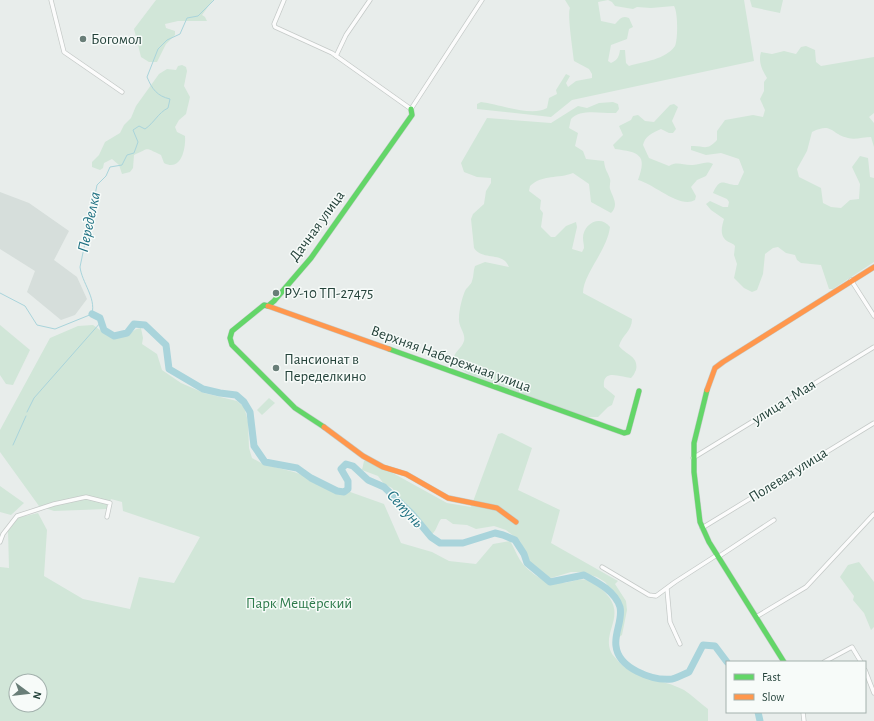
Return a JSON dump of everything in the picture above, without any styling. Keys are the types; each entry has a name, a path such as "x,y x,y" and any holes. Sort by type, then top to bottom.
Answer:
{"street":[{"path":"51,0 64,52 122,92"},
{"path":"284,0 274,26 336,56 412,112"},
{"path":"336,56 346,35 370,0"},
{"name":"Дачная улица","path":"480,1 412,112 311,258 268,306 264,305 232,331 230,338 232,345 295,408 313,418 363,456 383,467 406,474 448,498 497,508 516,522"},
{"path":"783,661 702,528 693,458 695,435 710,378 715,368 722,362 874,267"},
{"path":"852,280 874,316"},
{"name":"Верхняя Набережная улица","path":"268,306 466,378 627,433 639,390"},
{"name":"улица 1 Мая","path":"693,458 874,347"},
{"name":"Полевая улица","path":"702,528 874,423"},
{"path":"0,542 3,534 17,516 54,504 86,497 110,503 107,517"},
{"path":"756,617 806,587 874,514"},
{"path":"602,567 653,596 660,595 675,582 774,520"},
{"path":"667,589 670,622 680,644"},
{"path":"826,661 852,647 860,661"},
{"path":"866,673 874,693"}],"shaded area":[{"path":"0,192 29,203 69,231 54,260 77,277 87,299 75,315 61,320 27,292 35,271 0,249"}],"green space":[{"path":"156,0 213,0 202,15 207,21 178,21 165,24 166,28 175,31 175,35 166,44 157,62 149,62 141,57 134,29"},
{"path":"565,0 608,0 744,0 754,61 572,100 551,117 477,109 477,104 481,102 524,111 540,110 547,108 549,98 557,94 556,90 566,74 570,76 566,83 568,87 576,81 592,78 592,74 589,69 574,61 569,12 570,8","holes":["608,0 615,6 633,9 637,7 651,8 674,6 677,26 675,46 671,51 660,57 629,66 626,63 625,50 620,50 618,58 615,61 611,63 608,61 611,45 627,39 629,29 633,27 629,18 627,17 621,18 615,24 601,21 598,2"]},
{"path":"750,0 783,0 780,13 752,7"},
{"path":"806,46 815,50 816,62 821,66 874,57 874,113 869,117 874,123 874,147 871,137 851,139 828,128 819,129 812,132 807,151 797,169 799,177 821,188 823,203 831,207 841,208 850,200 859,199 860,184 852,167 860,156 868,158 870,177 874,178 874,262 833,289 829,289 821,265 801,263 797,260 795,255 786,253 778,247 773,248 765,254 763,274 757,290 752,292 744,288 734,278 737,264 734,255 735,246 724,239 722,225 724,219 711,210 706,204 710,201 723,207 728,207 729,202 727,199 713,193 718,184 721,183 738,185 744,172 739,159 721,153 706,155 691,150 691,146 707,147 713,144 717,140 717,131 725,120 753,115 763,117 765,110 760,99 764,91 764,82 767,78 761,66 761,52 772,54 784,51 796,54 801,47"},
{"path":"182,65 186,67 187,71 184,86 190,97 186,114 179,120 175,127 177,132 185,136 185,147 178,162 170,165 164,163 161,155 147,149 134,155 133,168 130,172 122,174 119,165 112,159 104,163 103,168 100,170 92,167 92,162 99,155 105,142 120,133 124,125 131,118 136,106 159,74 167,69 176,70 178,66"},
{"path":"613,102 618,104 619,109 616,113 592,112 580,114 571,119 569,128 578,133 575,146 583,151 586,159 604,161 610,179 610,189 615,201 615,207 611,213 591,202 589,184 573,173 545,178 535,182 530,186 529,191 541,200 540,209 543,213 541,227 551,237 555,237 566,226 576,222 577,227 572,249 582,252 584,248 584,233 593,222 602,221 610,227 605,245 587,278 583,293 632,319 629,330 620,342 619,346 634,359 636,362 636,370 631,378 617,375 606,377 604,387 615,396 612,405 598,417 584,417 472,376 455,366 455,355 464,341 464,335 459,321 460,308 465,291 471,284 475,266 485,262 509,267 502,259 482,254 474,248 471,219 473,214 484,204 486,191 491,183 491,178 477,177 464,172 461,163 487,118 551,123 578,106 587,108 599,103"},
{"path":"674,104 678,107 672,121 676,129 673,133 669,133 661,129 647,137 643,145 649,158 669,166 677,163 688,165 707,163 713,164 706,176 697,180 691,187 696,196 695,200 689,202 675,199 638,180 642,165 639,156 630,151 615,149 613,145 623,135 619,126 631,120 633,116 638,115 645,121 654,122 670,105"},
{"path":"0,325 30,350 13,385 6,384 0,375"},
{"name":"Парк Мещёрский","path":"93,325 109,335 118,337 123,337 141,328 143,338 142,344 157,354 162,370 181,383 204,393 237,401 244,407 248,421 249,448 252,458 263,464 294,472 384,504 401,543 432,552 449,561 476,564 493,544 510,541 523,564 541,579 557,583 583,580 594,583 609,597 613,605 614,613 609,636 609,644 613,655 625,667 641,676 676,686 687,692 708,709 708,721 0,721 0,567 9,568 8,531 17,518 38,513 47,530 44,576 83,599 130,609 139,577 174,583 200,537 123,511 122,502 111,499 107,509 54,511 39,506 0,452 0,430 50,338 78,326"},
{"path":"269,398 275,403 262,415 257,410"},
{"path":"502,433 532,448 518,490 560,510 551,543 618,581 615,584 626,601 627,610 622,635 618,638 621,607 611,589 605,582 597,577 580,572 571,572 551,578 547,577 532,566 520,541 506,530 494,526 476,529 467,525 453,524 446,519 441,519 432,534 428,532 392,488 384,484 378,476 362,470 364,461 371,461 447,503 471,507 498,434"},
{"path":"0,486 24,503 11,515 0,512"},
{"path":"859,562 874,582 874,627 871,630 864,613 853,600 854,596 840,577 848,565"}],"waterway":[{"name":"Переделка","path":"0,293 25,306 37,325 55,329 92,314 92,302 80,267 97,185 106,176 110,167 122,165 127,155 134,153 138,142 133,130 139,126 145,129 168,108 170,99 158,94 147,77 158,49 167,40 180,34 187,18 198,16 214,0"},
{"name":"Сетунь","path":"92,314 100,318 104,330 114,336 127,333 134,324 145,325 166,345 169,369 203,389 236,395 244,402 250,412 254,446 265,462 297,468 311,478 337,491 344,492 348,489 348,481 341,469 346,464 353,466 368,480 384,487 412,514 431,537 440,543 463,543 495,533 503,535 515,540 524,554 527,563 550,582 584,575 600,584 614,596 620,607 621,612 616,636 618,654 629,667 637,672 655,678 676,678 689,672 703,645 715,646 726,661"},
{"path":"27,412 34,398 101,322"},
{"path":"13,445 26,416"},
{"name":"Сетунь","path":"758,713 760,721"}],"traffic: fast":[{"path":"324,427 295,408 232,345 230,338 232,331 264,305 268,306 274,301 311,258 412,115 411,109"},
{"path":"389,349 624,433 628,432 639,391"},
{"path":"707,390 694,443 694,472 700,522 709,542 783,661"}],"traffic: slow":[{"path":"707,390 715,368 723,362 874,267"},
{"path":"268,306 389,349"},
{"path":"324,427 363,456 383,467 406,474 448,498 497,508 516,522"}],"place":[{"name":"Богомол","path":"83,39"},
{"name":"РУ-10 ТП-27475","path":"276,293"},
{"name":"Пансионат в Переделкино","path":"276,368"}]}
